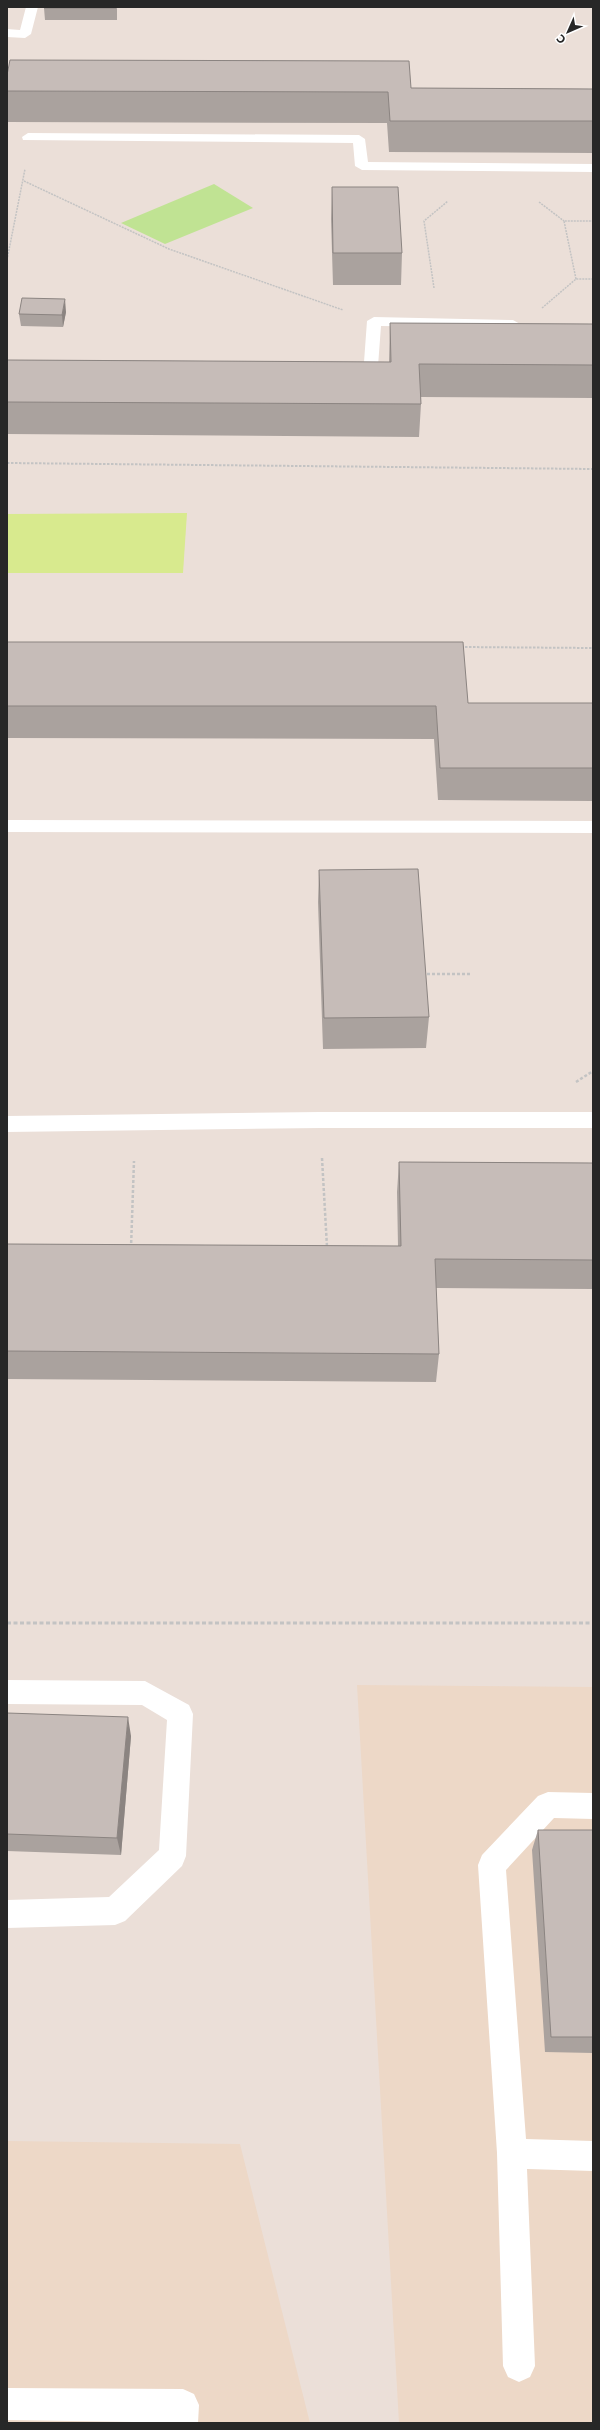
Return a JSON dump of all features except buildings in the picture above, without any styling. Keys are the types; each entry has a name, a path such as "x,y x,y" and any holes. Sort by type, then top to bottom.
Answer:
{"lane":[{"path":"7,33 25,34 32,7"},
{"path":"28,137 359,139 362,166 593,168"},
{"path":"331,366 371,366 374,321 526,324"},
{"path":"7,826 593,827"},
{"path":"7,1124 320,1120 593,1120"},
{"path":"7,1692 145,1693 180,1714 172,1856 115,1911 7,1914"},
{"path":"519,2366 512,2153 492,1865 548,1805 593,1806"},
{"path":"512,2153 593,2156"},
{"path":"7,2404 183,2405 182,2423"}],"path":[{"path":"7,260 24,181 28,137"},
{"path":"438,322 424,221 456,194 446,167"},
{"path":"24,181 169,249 374,321"},
{"path":"576,279 564,221 593,221"},
{"path":"526,324 576,279 593,279"},
{"path":"7,463 593,469"},
{"path":"458,647 593,648"},
{"path":"420,974 472,974"},
{"path":"320,1120 328,1252"},
{"path":"131,1250 136,1122"},
{"path":"7,1623 593,1623"}],"shaded area":[{"path":"357,1685 593,1687 593,2423 399,2423"},
{"path":"7,2141 240,2144 310,2423 7,2423"}],"green space":[{"path":"214,184 253,208 165,244 121,223"},
{"path":"187,513 183,573 7,573 7,514"}]}
